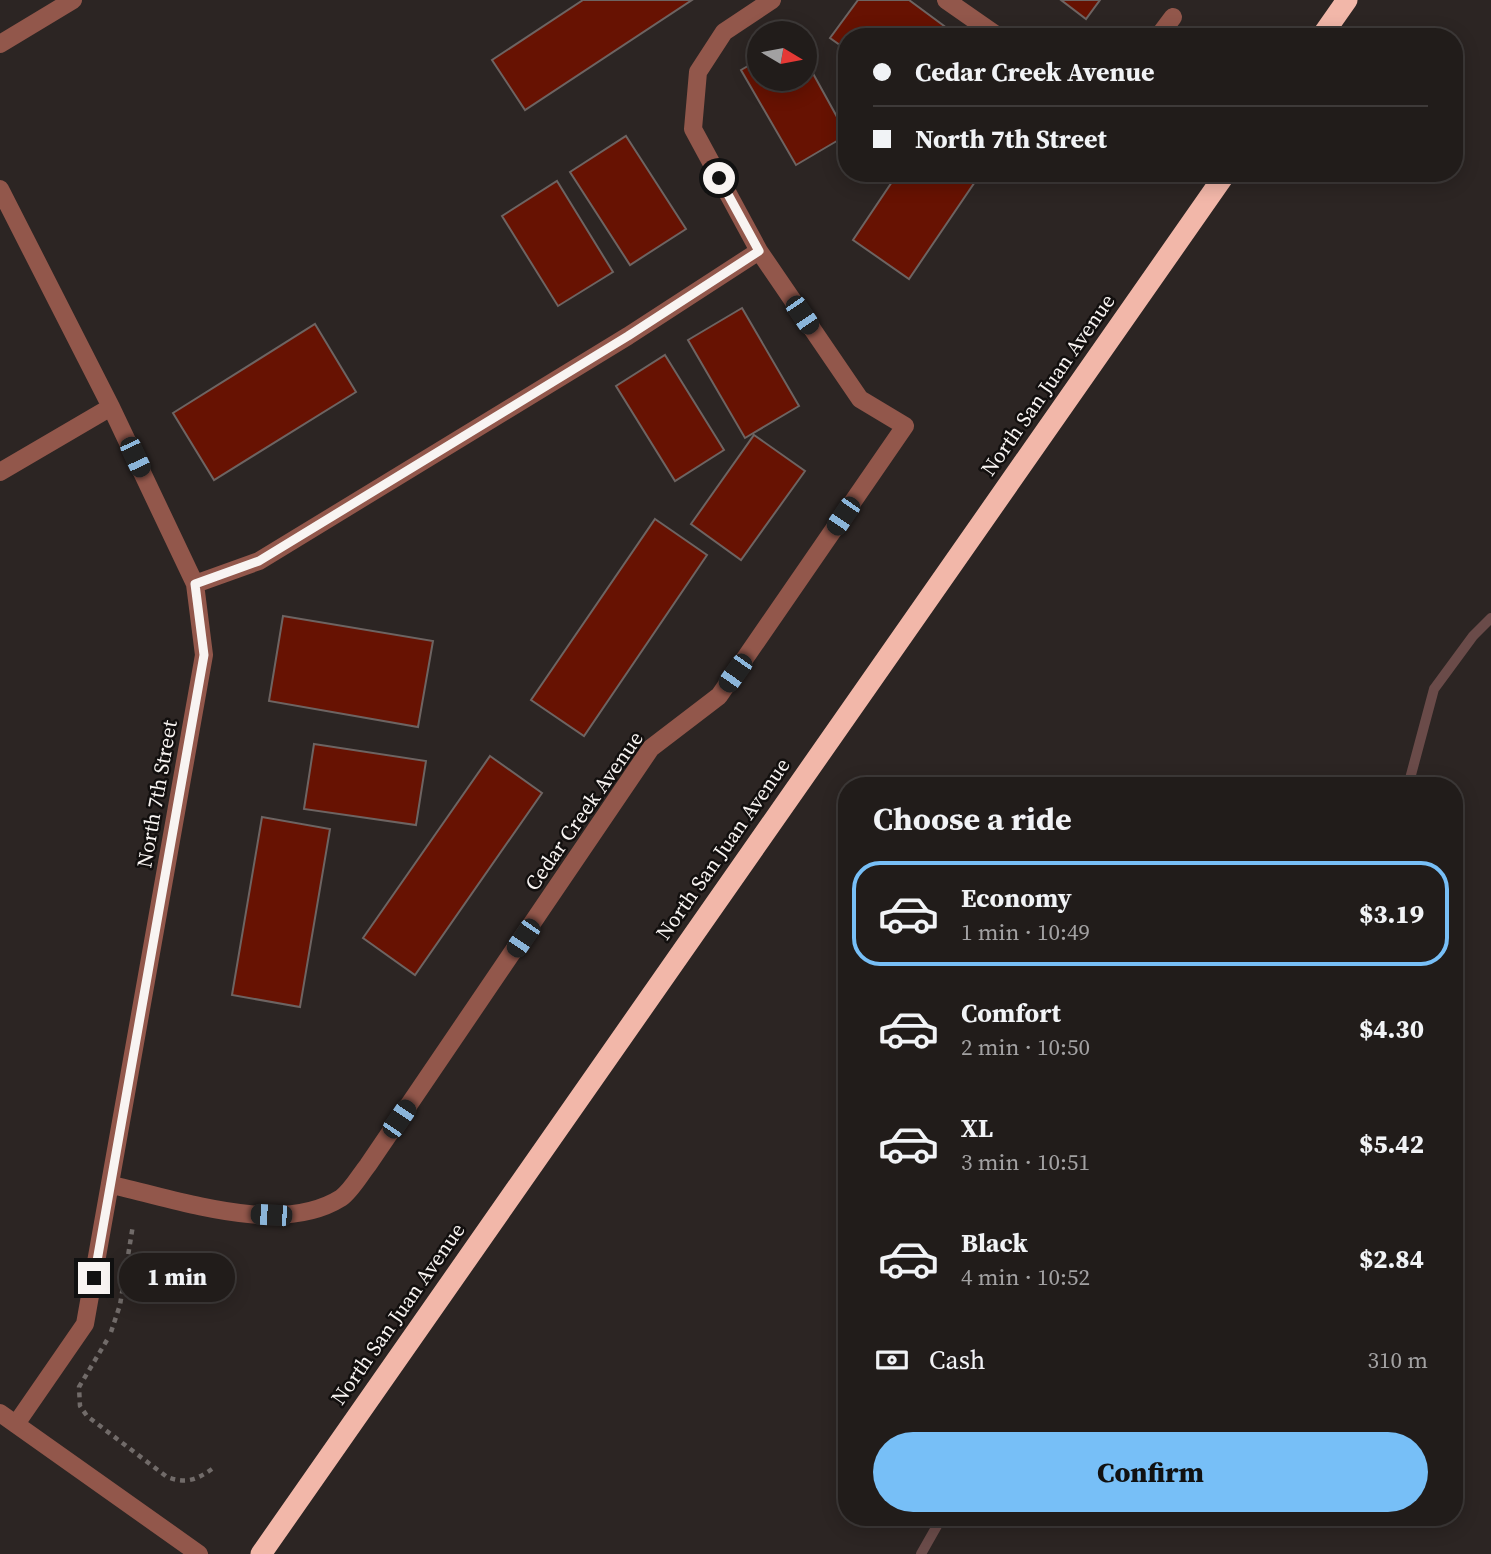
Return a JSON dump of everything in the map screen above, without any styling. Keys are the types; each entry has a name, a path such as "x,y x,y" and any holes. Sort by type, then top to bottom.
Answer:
{"highway":[{"path":"1327,28 1347,0"},
{"name":"North San Juan Avenue","path":"261,1554 1220,182"}],"street":[{"path":"0,44 73,0"},
{"name":"Cedar Creek Avenue","path":"111,1185 247,1214 294,1216 342,1197 368,1165 651,748 719,696 905,426 860,399 759,251 693,130 698,72 724,32 772,0"},
{"path":"946,0 986,28"},
{"path":"1164,28 1173,16"},
{"name":"North 7th Street","path":"0,189 111,407 195,584 204,655 85,1324 16,1424"},
{"path":"195,584 259,561 628,336 759,251"},
{"path":"0,472 111,407"},
{"path":"0,1413 199,1554"}],"path":[{"path":"133,1225 113,1325 102,1352 79,1387 78,1400 87,1416 167,1477 179,1482 195,1480 212,1469"}],"building":[{"path":"583,0 692,0 525,110 492,60"},
{"path":"858,0 909,0 947,28 838,28 838,44 830,38"},
{"path":"1061,0 1100,0 1086,19"},
{"path":"747,67 747,80 741,70"},
{"path":"817,81 838,119 838,140 796,165 753,91 817,91"},
{"path":"626,136 686,229 630,265 570,172"},
{"path":"557,181 613,272 558,306 502,216"},
{"path":"892,182 975,182 909,279 853,240"},
{"path":"742,308 799,406 745,438 688,340"},
{"path":"315,324 356,392 214,480 173,413"},
{"path":"665,355 724,450 675,481 616,386"},
{"path":"754,435 805,471 741,560 691,524"},
{"path":"655,519 707,555 584,736 531,700"},
{"path":"283,616 433,641 418,727 269,701"},
{"path":"314,744 426,761 416,825 304,809"},
{"path":"490,756 542,793 415,975 363,938"},
{"path":"262,817 330,829 300,1007 232,995"}],"waterway":[{"path":"1410,777 1434,689 1473,636 1491,618"},
{"path":"921,1554 937,1526"}],"route":[{"path":"94,1278 204,655 195,584 259,561 628,336 759,251 719,178"}]}
